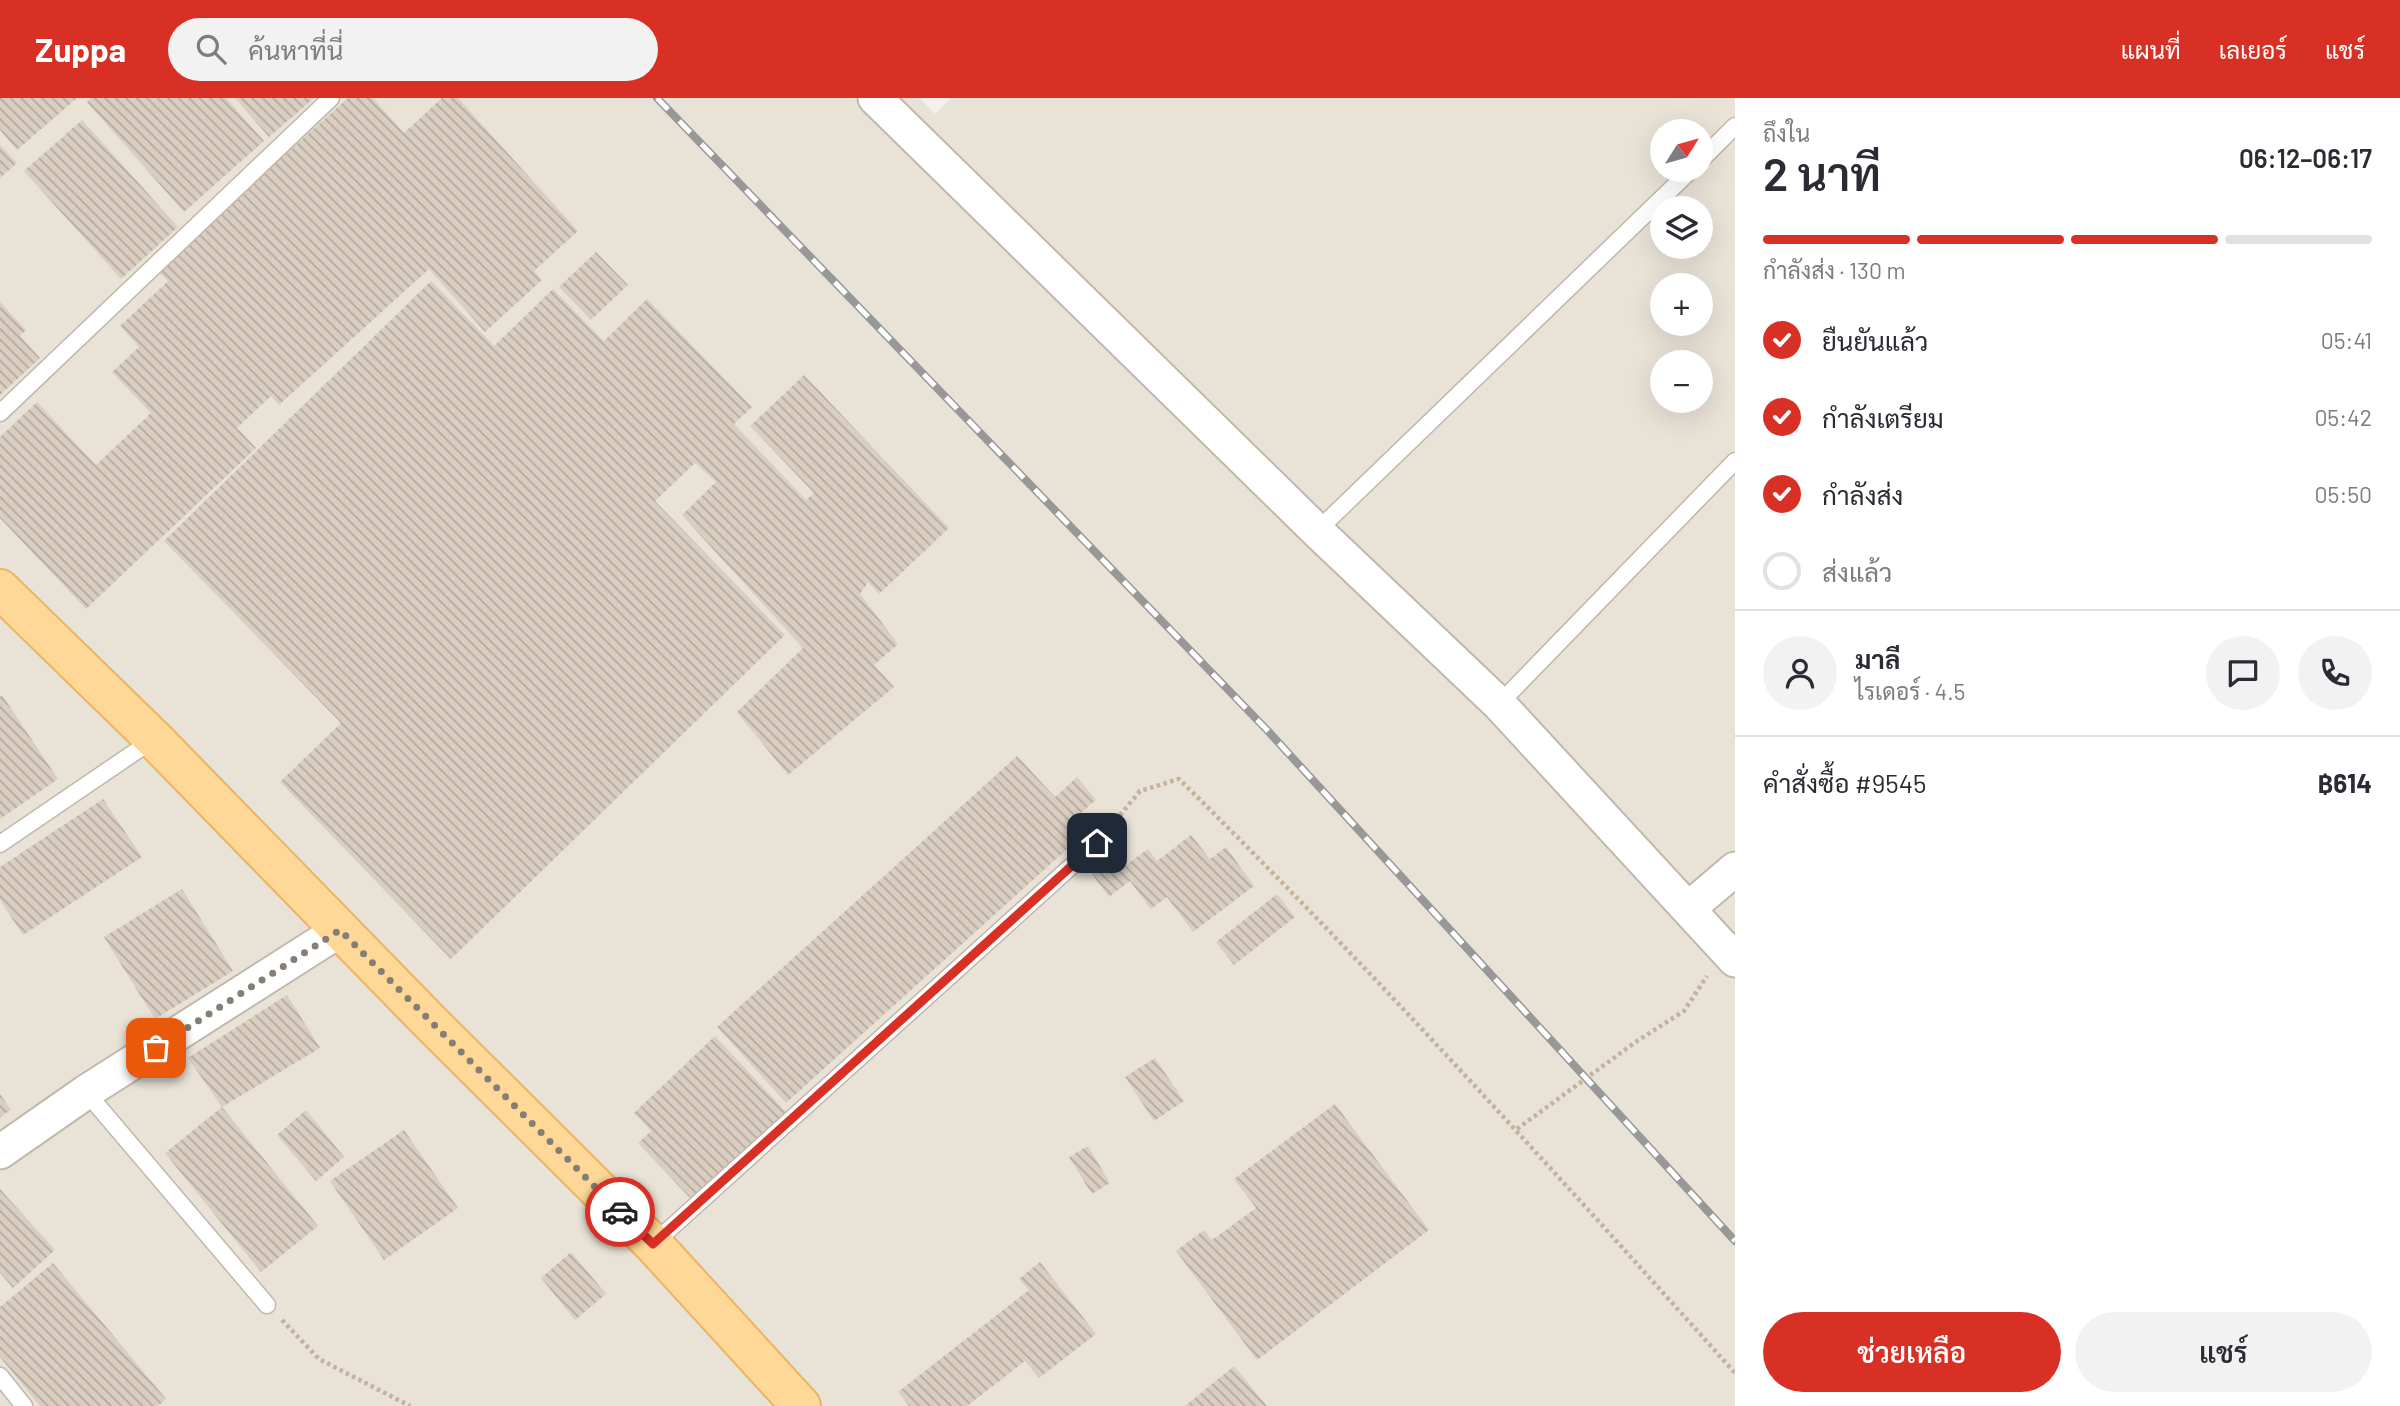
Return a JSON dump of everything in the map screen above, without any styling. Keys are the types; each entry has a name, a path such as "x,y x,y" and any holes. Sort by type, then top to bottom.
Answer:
{"main road":[{"path":"0,589 155,739 340,930 653,1244 801,1406"}],"street":[{"path":"875,98 1317,531 1499,704 1730,955"},
{"path":"1688,909 1735,869"},
{"path":"0,1152 86,1092 340,930"}],"lane":[{"path":"0,413 331,98"},
{"path":"1713,148 1735,126"},
{"path":"1317,531 1679,182"},
{"path":"1499,704 1735,461"},
{"path":"0,845 155,739"},
{"path":"653,1244 1097,843"},
{"path":"86,1092 267,1305"},
{"path":"0,1376 24,1406"}],"path":[{"path":"1097,843 1140,791 1178,779 1287,886 1517,1129 1735,1373"},
{"path":"1517,1129 1637,1041 1684,1012 1730,955"},
{"path":"267,1305 319,1359 410,1406"}],"shaded area":[{"path":"0,98 920,98 935,114 951,98 1735,98 1735,1406 0,1406"}],"building":[{"path":"0,98 77,98 17,150 0,130"},
{"path":"91,98 226,98 264,141 184,212 87,102"},
{"path":"235,98 314,98 269,137"},
{"path":"348,98 373,98 404,133 442,98 458,98 578,231 534,271 542,280 485,332 429,269 279,405 271,396 237,428 256,448 86,609 0,518 0,437 37,402 96,465 151,413 112,372 139,347 120,326 168,281 157,270"},
{"path":"82,120 178,227 121,279 24,171"},
{"path":"0,145 17,163 0,178"},
{"path":"596,252 628,285 591,320 559,287"},
{"path":"431,281 494,346 553,289 604,341 647,299 752,407 734,424 806,500 814,493 750,426 804,375 949,528 879,594 868,582 860,594 898,644 874,665 894,687 788,775 737,712 803,648 682,515 716,482 695,463 655,501 785,635 451,959 280,782 341,723 164,541"},
{"path":"0,302 26,330 20,336 40,358 0,395"},
{"path":"2,695 58,779 0,819 0,697"},
{"path":"1017,756 1055,797 1077,777 1096,800 1073,819 1086,832 786,1103 717,1027"},
{"path":"103,799 142,857 23,935 0,900 0,867"},
{"path":"1191,835 1210,859 1226,847 1254,886 1193,932 1167,897 1151,909 1130,881 1109,897 1089,870 1108,855 1119,870 1148,849 1157,861"},
{"path":"182,889 233,971 155,1019 104,937"},
{"path":"1277,894 1295,917 1234,965 1216,942"},
{"path":"287,995 320,1048 222,1107 188,1058"},
{"path":"715,1036 788,1114 694,1202 638,1143 651,1131 634,1113"},
{"path":"1155,1058 1184,1101 1154,1121 1125,1077"},
{"path":"0,1094 11,1110 0,1117"},
{"path":"1335,1104 1429,1230 1257,1360 1176,1251 1204,1230 1212,1240 1256,1208 1234,1179"},
{"path":"222,1107 318,1226 261,1272 165,1153"},
{"path":"306,1110 344,1157 316,1181 277,1135"},
{"path":"404,1130 458,1208 384,1260 330,1181"},
{"path":"1088,1146 1110,1183 1092,1194 1069,1157"},
{"path":"0,1189 55,1250 13,1288 0,1273"},
{"path":"571,1252 606,1294 575,1320 541,1278"},
{"path":"1040,1262 1096,1334 1039,1378 1025,1361 967,1406 909,1406 898,1392 1029,1290 1019,1279"},
{"path":"53,1263 166,1399 158,1406 40,1406 0,1357 0,1307"},
{"path":"1234,1366 1267,1406 1185,1406"}],"railway":[{"path":"657,98 1267,730 1735,1241"}],"way so far":[{"path":"156,1048 340,930 620,1212"}],"route":[{"path":"620,1212 653,1244 1097,843"}]}
